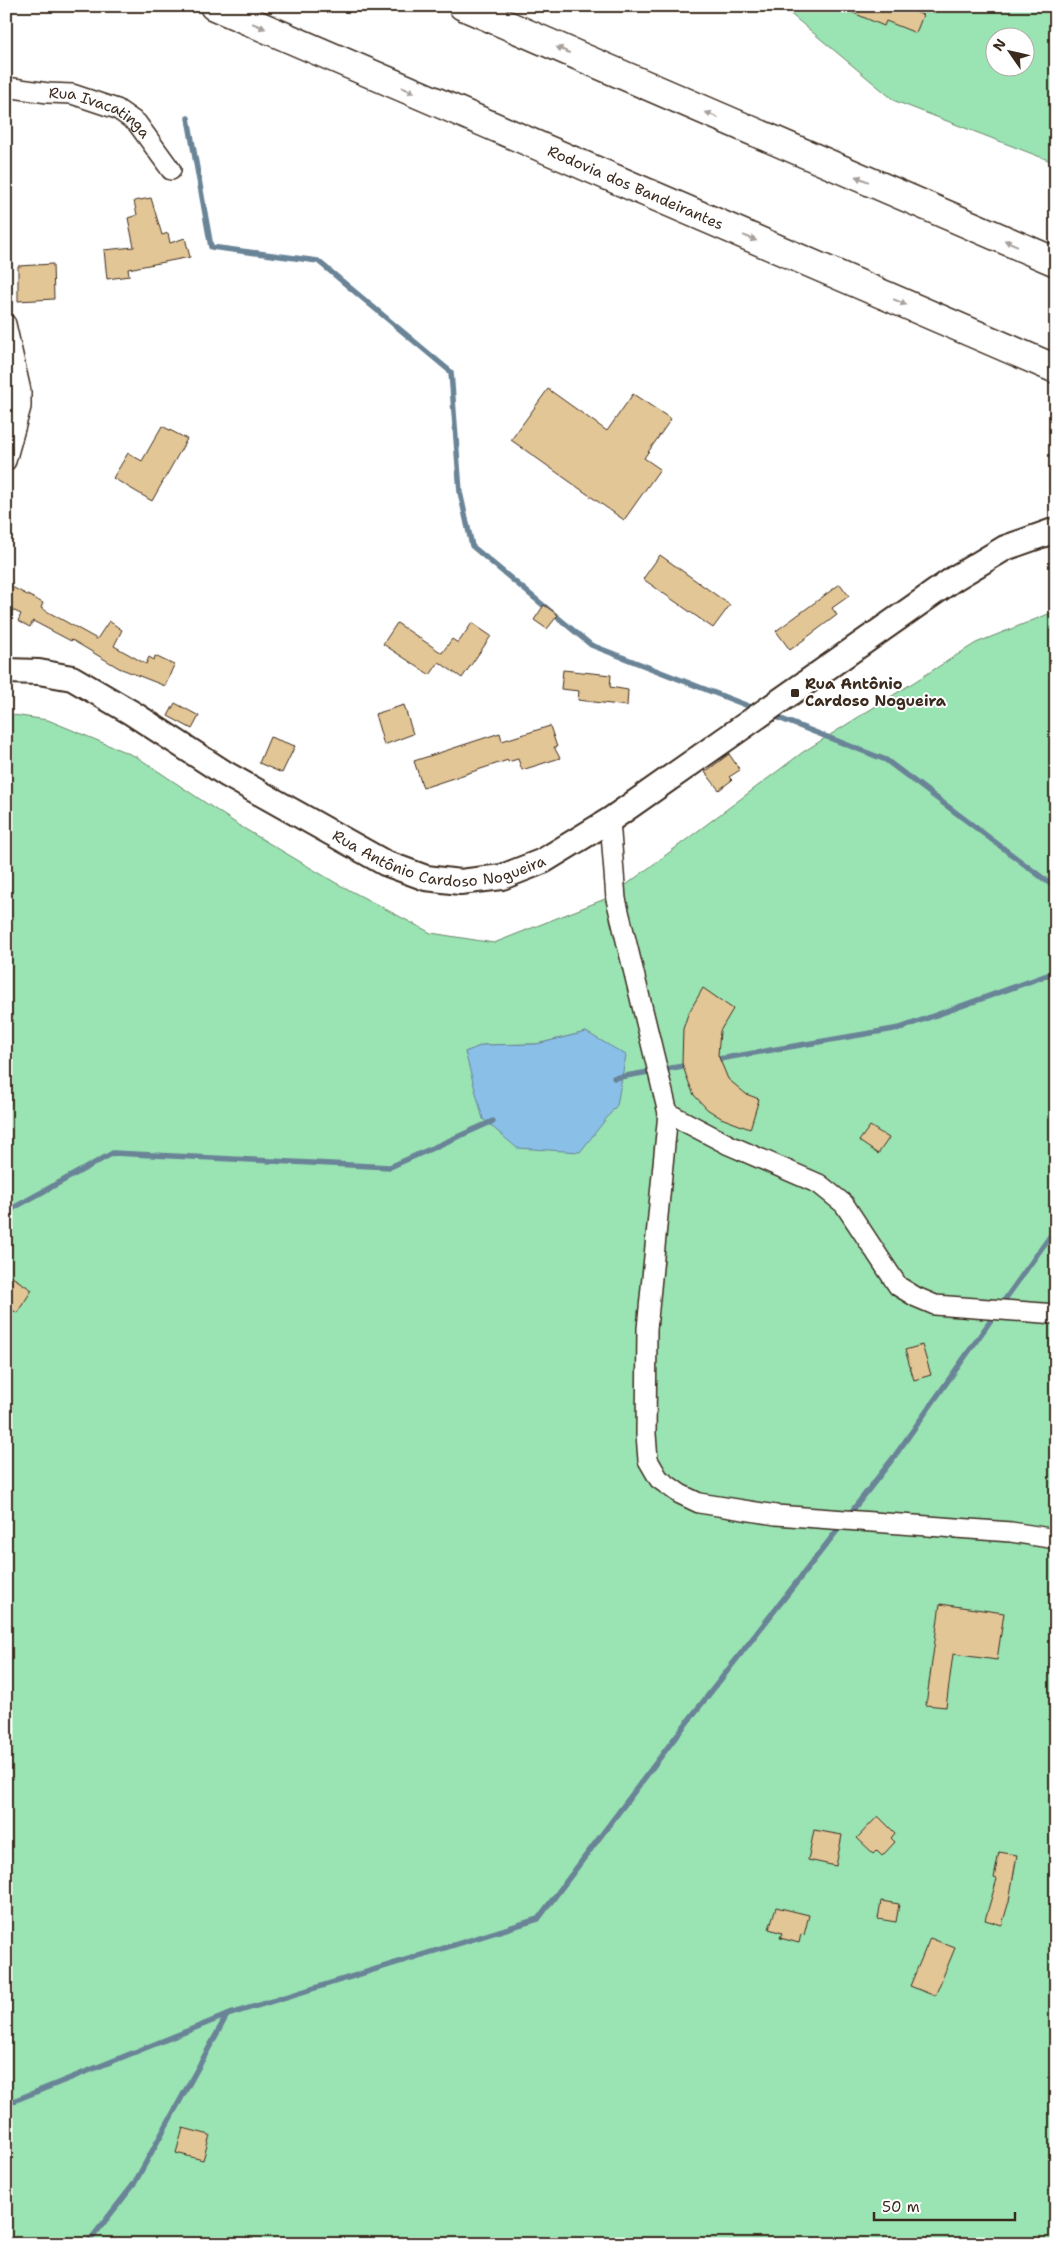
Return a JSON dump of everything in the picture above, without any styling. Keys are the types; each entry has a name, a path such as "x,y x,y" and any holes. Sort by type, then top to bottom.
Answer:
{"highway":[{"name":"Rodovia dos Bandeirantes","path":"214,6 1056,369"},
{"path":"463,6 1056,262"}],"main road":[{"name":"Rua Antônio Cardoso Nogueira","path":"6,671 39,672 72,678 132,713 226,774 385,863 426,878 460,882 502,877 543,861 610,820 955,578 1005,548 1056,530"}],"street":[{"name":"Rua Ivacatinga","path":"6,86 48,93 72,94 117,109 137,123 171,170"},
{"path":"6,324 20,391 21,408 6,461"},
{"path":"610,820 616,899 668,1114 647,1329 646,1434 648,1460 659,1479 680,1494 699,1503 738,1509 842,1521 1011,1532 1056,1540"},
{"path":"668,1114 729,1145 819,1184 844,1204 898,1286 916,1297 935,1305 1056,1314"}],"green space":[{"path":"781,6 1056,6 1056,163 895,101"},
{"path":"1056,611 1056,2244 6,2244 6,714 48,720 137,757 240,826 336,883 431,933 494,943 610,897 803,752 976,643","holes":["586,1032 474,1078 465,1052 483,1045 537,1044"]}],"water":[{"path":"586,1032 626,1055 617,1105 580,1152 517,1148 483,1119 465,1052 483,1045 537,1044"}],"building":[{"path":"837,6 900,6 923,15 916,33 886,21 884,26"},
{"path":"151,198 162,235 168,233 170,243 185,238 190,257 128,269 129,276 107,279 104,250 134,247 128,218 137,215 134,201"},
{"path":"53,264 54,299 18,301 18,266"},
{"path":"548,389 607,431 633,394 671,419 644,458 660,469 624,520 511,440"},
{"path":"162,426 187,439 152,501 113,478 128,453 142,461"},
{"path":"660,555 730,605 713,628 643,579"},
{"path":"6,584 43,603 41,608 97,639 109,621 122,630 114,646 146,664 149,657 154,660 155,656 174,665 165,686 119,668 72,640 33,621 30,627 18,621 21,614 6,607"},
{"path":"840,584 849,596 832,608 837,615 790,650 776,631"},
{"path":"544,605 558,615 547,629 534,620"},
{"path":"397,623 442,653 452,639 458,643 472,623 491,636 462,678 439,662 430,675 383,644"},
{"path":"563,670 611,675 610,687 628,690 627,706 578,700 579,691 561,689"},
{"path":"175,703 199,716 192,729 168,716"},
{"path":"404,705 413,734 384,745 375,714"},
{"path":"550,726 557,747 554,747 560,758 522,770 518,759 508,762 508,760 423,788 414,761 500,733 502,741"},
{"path":"270,737 295,746 282,773 259,763"},
{"path":"729,754 740,770 729,777 732,780 719,790 705,772"},
{"path":"703,988 733,1009 720,1031 718,1055 728,1079 746,1094 759,1099 750,1129 721,1118 707,1109 694,1095 682,1063 683,1029 688,1014"},
{"path":"870,1126 889,1138 878,1154 859,1141"},
{"path":"6,1273 32,1290 17,1313 6,1306"},
{"path":"922,1345 931,1375 914,1380 905,1350"},
{"path":"940,1604 1004,1613 997,1660 953,1654 946,1707 926,1705"},
{"path":"878,1816 895,1833 891,1838 895,1842 882,1856 877,1851 874,1854 857,1838"},
{"path":"814,1830 842,1835 836,1866 808,1860"},
{"path":"999,1852 1017,1855 1009,1901 1002,1925 985,1920 997,1879 994,1878"},
{"path":"881,1901 899,1904 896,1922 878,1919"},
{"path":"776,1907 809,1915 804,1935 801,1934 799,1943 780,1938 782,1933 769,1929"},
{"path":"930,1938 955,1948 935,1996 910,1986"},
{"path":"183,2128 210,2135 203,2160 176,2153"}],"waterway":[{"path":"188,118 211,247 318,261 451,372 460,492 472,546 591,645 756,709"},
{"path":"771,715 886,760 1056,888"},
{"path":"713,1060 900,1028 1056,972"},
{"path":"614,1078 689,1065"},
{"path":"6,1212 113,1153 390,1167 493,1121"},
{"path":"1001,1305 1056,1228"},
{"path":"848,1516 894,1457 996,1313"},
{"path":"6,2104 227,2015 538,1919 674,1739 843,1523"},
{"path":"87,2244 134,2184 227,2015"}],"place":[{"name":"Rua Antônio Cardoso Nogueira","path":"795,693"}]}
